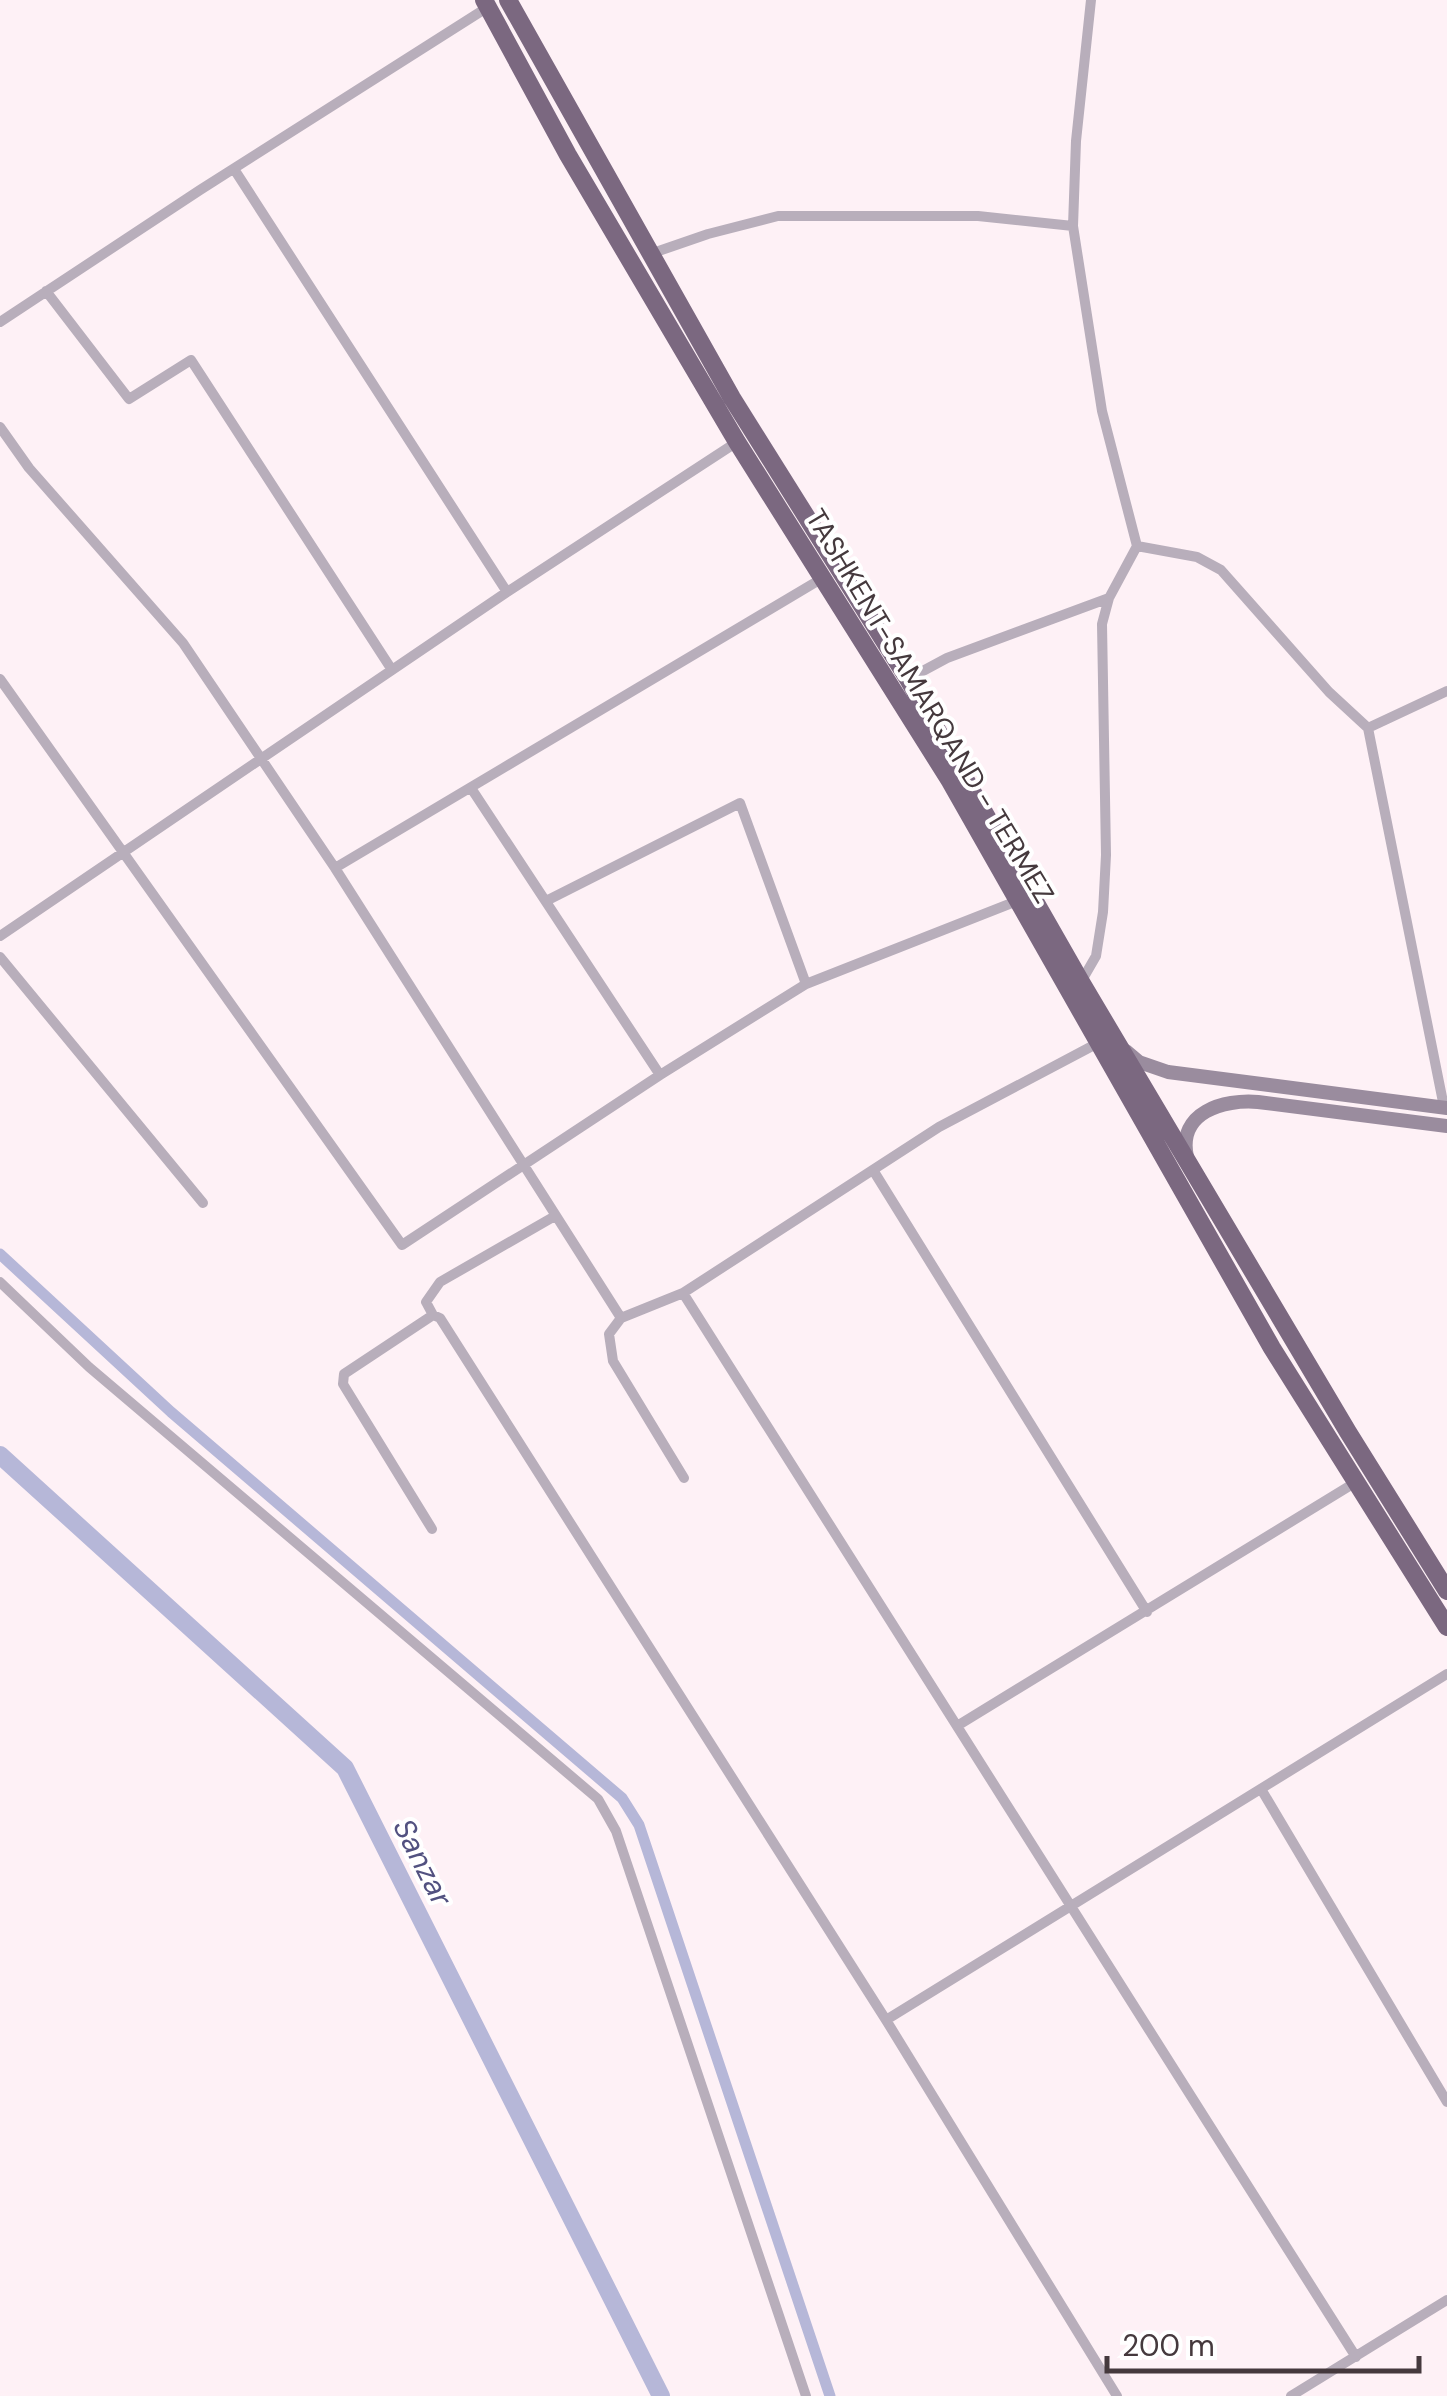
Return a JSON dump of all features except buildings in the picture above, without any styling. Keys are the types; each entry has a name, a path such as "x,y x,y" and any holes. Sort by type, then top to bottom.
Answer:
{"highway":[{"name":"TASHKENT-SAMARQAND - TERMEZ","path":"511,1 648,254 732,398 908,679 1081,982 1104,1037 1272,1348 1447,1626"},
{"name":"TASHKENT-SAMARQAND - TERMEZ","path":"486,4 568,155 737,442 950,781 1018,902 1191,1167 1447,1591"},
{"path":"1330,1441 1338,1442 1348,1432"}],"main road":[{"path":"1104,1037 1139,1062 1168,1072 1446,1107"},
{"path":"1191,1167 1185,1144 1188,1130 1204,1112 1230,1101 1447,1126"}],"street":[{"path":"1081,982 1096,956 1104,912 1102,624 1109,598 1138,546 1102,412 1073,226 1076,141 1090,0"},
{"path":"0,322 486,4"},
{"path":"234,168 507,592"},
{"path":"648,254 778,216 978,216 1073,226"},
{"path":"46,291 129,399 191,360 392,670"},
{"path":"0,427 30,468 183,644 335,868 621,1318"},
{"path":"0,936 507,592 737,442"},
{"path":"1138,546 1197,558 1221,570 1329,692 1368,728 1446,1107"},
{"path":"335,868 821,579"},
{"path":"908,679 948,658 1109,598"},
{"path":"0,679 402,1245 806,984 1018,902"},
{"path":"1368,728 1447,691"},
{"path":"472,788 660,1075"},
{"path":"546,901 740,803 806,984"},
{"path":"0,957 203,1203"},
{"path":"684,1478 613,1361 609,1334 621,1318 683,1293 939,1127 1104,1037"},
{"path":"873,1170 1147,1612"},
{"path":"554,1216 440,1282 426,1302 433,1315 440,1318 886,2020 1116,2396"},
{"path":"0,1282 90,1367 598,1799 616,1830 806,2396"},
{"path":"683,1293 1356,2356"},
{"path":"432,1529 343,1384 344,1374 433,1315"},
{"path":"957,1726 1356,1482"},
{"path":"886,2020 1447,1674"},
{"path":"1261,1788 1447,2102"},
{"path":"1291,2396 1447,2300"}],"waterway":[{"path":"0,1254 171,1412 622,1798 639,1825 830,2396"},
{"name":"Sanzar","path":"0,1455 345,1768 661,2396"}]}
